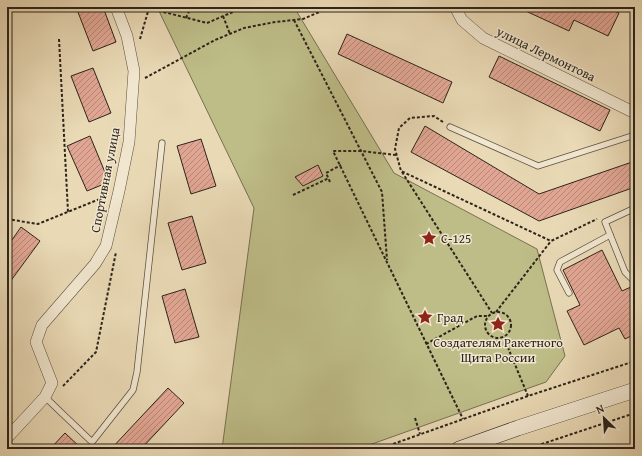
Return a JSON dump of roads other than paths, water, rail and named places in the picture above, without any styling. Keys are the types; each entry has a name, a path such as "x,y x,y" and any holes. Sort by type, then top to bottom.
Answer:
{"main road":[{"path":"459,449 635,390"}],"street":[{"name":"Спортивная улица","path":"7,438 45,397 52,383 36,342 42,325 95,264 106,246 129,142 134,71 127,36 116,7"},
{"name":"улица Лермонтова","path":"455,7 462,20 483,38 635,113"}],"lane":[{"path":"450,127 538,166 635,135"},
{"path":"45,397 92,442 133,390 137,372 162,143"},
{"path":"635,208 605,222 625,272 635,282"},
{"path":"569,293 557,270 560,262 610,235"}],"place":[{"name":"С-125","path":"429,238"},
{"name":"Град","path":"425,317"},
{"name":"Создателям Ракетного Щита России","path":"498,324"}]}
